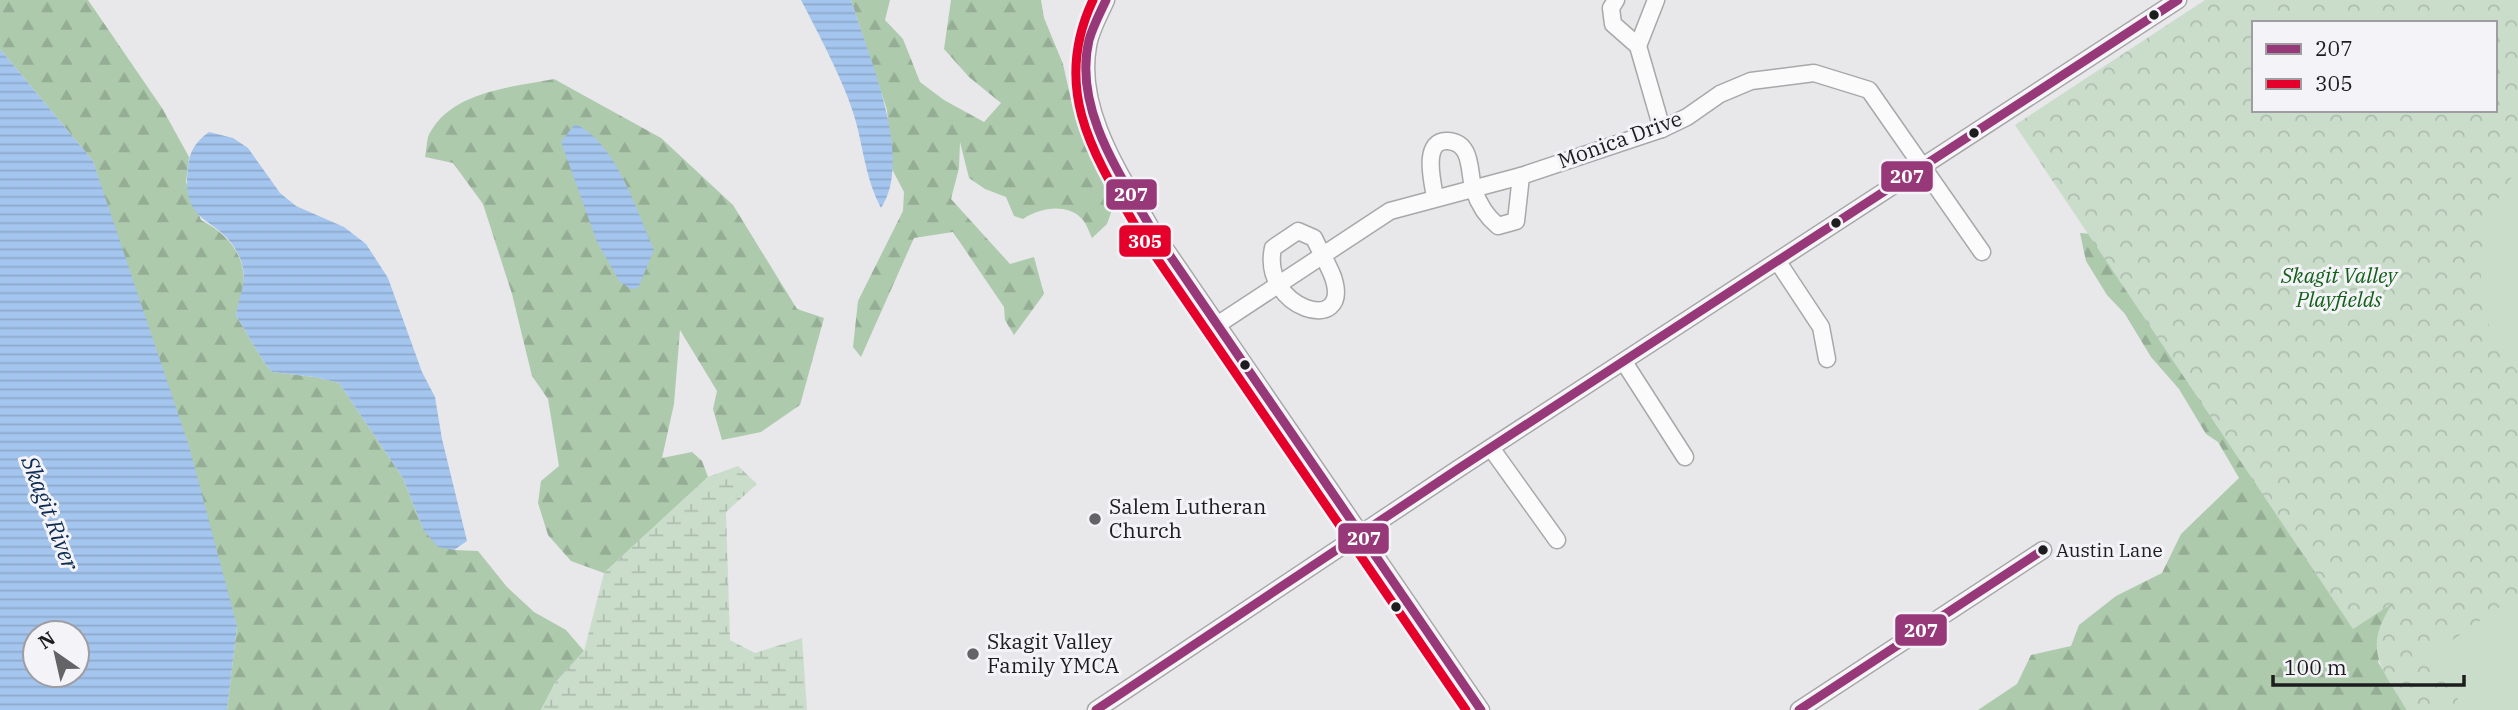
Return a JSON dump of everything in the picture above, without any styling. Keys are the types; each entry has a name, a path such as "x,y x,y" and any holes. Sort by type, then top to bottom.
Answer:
{"street":[{"path":"1106,0 1088,46 1088,96 1111,157 1150,228 1481,710"},
{"path":"1616,0 1611,8 1613,24 1638,46 1662,129"},
{"path":"1638,46 1656,0"},
{"path":"1101,709 1491,448 1924,165 2160,5 2178,0"},
{"name":"Monica Drive","path":"1217,325 1390,211 1521,176 1662,129 1686,117 1720,94 1751,81 1814,73 1869,90 1924,165 1982,253"},
{"path":"1435,197 1430,172 1431,153 1441,142 1449,141 1461,147 1473,170 1473,188 1487,217 1498,226 1516,221 1521,176"},
{"path":"1298,232 1314,238 1333,278 1335,292 1331,304 1324,311 1311,312 1300,307 1278,284 1271,258 1273,248 1298,232"},
{"path":"1778,262 1821,327 1827,359"},
{"path":"1624,362 1685,457"},
{"path":"1491,448 1557,540"},
{"path":"1799,710 2043,550"}],"green space":[{"path":"0,0 88,0 162,108 189,157 186,182 201,220 220,232 239,257 244,277 236,316 267,366 272,372 339,383 403,478 423,529 454,550 478,551 507,587 534,612 566,630 584,651 555,683 541,710 227,710 237,626 93,161 0,49"},
{"path":"851,0 890,0 885,20 903,39 920,82 944,100 984,122 1001,103 969,77 944,49 951,0 1041,0 1044,18 1063,64 1072,104 1114,204 1107,224 1092,238 1083,220 1068,210 1044,210 1023,219 1014,216 1006,197 985,189 969,178 960,142 959,168 951,199 1010,264 1034,257 1044,294 1014,335 1005,320 1004,307 953,232 914,238 861,357 853,347 858,301 903,211 904,192 892,169 887,110"},
{"name":"Skagit Valley Playfields","path":"2205,0 2518,0 2518,710 2407,710 2383,670 2377,646 2383,619 2393,603 2353,629 2015,125"},
{"path":"554,79 661,138 733,205 797,309 824,318 800,405 761,432 722,440 713,409 717,391 680,330 674,404 662,458 692,452 702,461 708,477 604,573 571,561 548,535 538,503 541,481 559,466 548,399 532,376 512,294 483,204 453,163 425,157 429,134 454,107 503,88"},
{"path":"2518,170 2518,373 2496,342 2487,318 2481,273 2487,228 2505,187"},
{"path":"2080,233 2115,236 2460,445 2378,662 2407,710 1978,710 2017,684 2031,655 2071,646 2079,625 2116,596 2162,573 2181,534 2239,478 2218,442 2206,434 2179,389 2151,357 2125,314 2107,295 2086,261"},
{"path":"738,466 757,484 726,512 730,640 755,653 802,638 807,710 541,710 555,683 584,651 604,573 708,477"},
{"path":"2518,594 2518,710 2465,710 2430,656"}],"water":[{"path":"801,0 851,0 885,105 891,134 893,162 890,187 881,208 870,180 848,99"},
{"name":"Skagit River","path":"0,49 93,161 189,446 237,626 227,710 0,710"},
{"path":"575,124 602,145 613,161 632,197 654,250 638,288 631,289 620,282 597,242 561,142"},
{"path":"209,132 233,138 248,148 280,193 296,206 344,227 366,244 388,278 422,372 435,397 442,439 467,541 454,550 438,547 423,529 403,478 339,383 272,372 236,316 244,273 240,258 223,234 196,212 187,187 192,152 200,139"}],"transit line":[{"name":"305","path":"1093,0 1081,33 1076,64 1077,94 1094,150 1108,178 1141,235 1466,710"},
{"name":"207","path":"1106,0 1089,40 1087,90 1093,114 1113,162 1151,228 1481,710"},
{"name":"207","path":"1096,710 1458,469 2178,0"},
{"name":"207","path":"1799,710 2043,550"}],"place":[{"name":"Salem Lutheran Church","path":"1095,519"},
{"name":"Austin Lane","path":"2043,550"},
{"name":"Skagit Valley Family YMCA","path":"973,654"}]}
